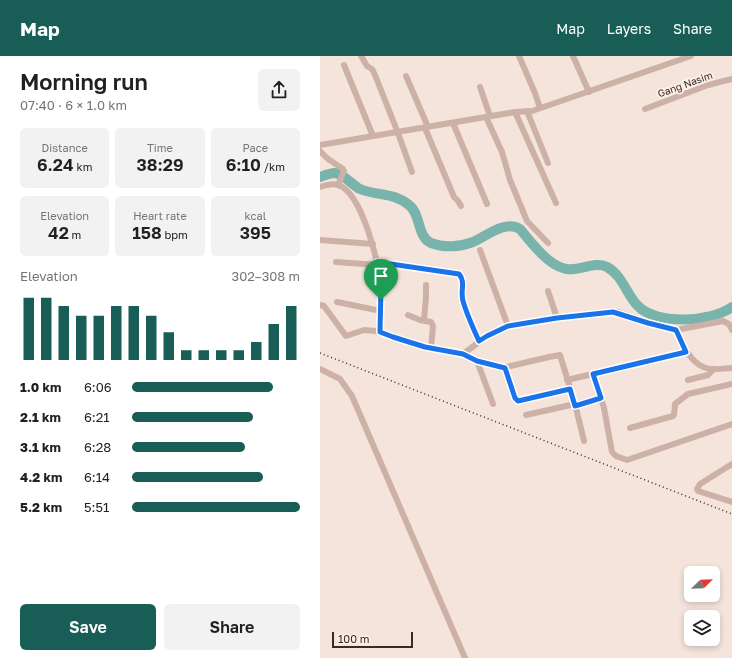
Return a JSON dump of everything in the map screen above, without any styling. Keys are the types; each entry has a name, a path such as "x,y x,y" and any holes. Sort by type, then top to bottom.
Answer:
{"street":[{"path":"361,56 375,75 412,172"},
{"path":"519,56 540,108"},
{"path":"573,56 589,92"},
{"path":"320,145 515,112 532,111 691,56"},
{"path":"344,65 373,136"},
{"path":"406,76 454,197 461,206"},
{"name":"Gang Nasim","path":"645,109 708,85 732,79"},
{"path":"480,87 488,117 502,152 510,180 527,221 548,243"},
{"path":"527,111 548,163"},
{"path":"515,112 556,203"},
{"path":"454,123 487,204"},
{"path":"320,151 344,171 339,183"},
{"path":"320,188 339,183"},
{"path":"339,183 352,198 361,214 373,244 378,263 381,287 380,332"},
{"path":"320,240 373,244"},
{"path":"480,250 508,326"},
{"path":"336,262 378,263 459,274 463,284 463,300 479,341"},
{"path":"424,320 426,285"},
{"path":"548,291 557,318"},
{"path":"337,302 381,310"},
{"path":"320,305 324,306 346,336 364,330 380,332 432,348 463,354 477,361 505,368 560,355 562,357 584,441"},
{"path":"463,354 487,336 508,326 557,318 613,312 676,330 723,321 729,324 732,330"},
{"path":"408,315 432,324 432,348"},
{"path":"676,330 686,352 705,368 732,368"},
{"path":"567,380 686,352"},
{"path":"477,361 493,404"},
{"path":"505,368 515,398 518,401 570,389"},
{"path":"320,369 340,379 352,396 465,658"},
{"path":"688,380 708,375 714,369"},
{"path":"593,374 604,408 612,452 616,456 627,460 732,424"},
{"path":"630,428 674,416 675,404 688,394 732,384"},
{"path":"526,415 601,398"},
{"path":"732,464 700,484 697,489 698,491 732,502"}],"waterway":[{"path":"320,177 335,173 345,177 360,189 391,196 403,201 409,205 416,214 423,236 431,243 436,245 463,245 508,226 520,229 544,256 558,266 566,269 574,269 599,265 612,270 620,279 637,305 646,312 657,316 684,320 711,316 732,307"}],"railway":[{"path":"320,353 732,514"}],"route":[{"path":"377,262 450,272 460,275 464,286 462,291 463,300 479,341 508,326 557,318 618,312 648,323 676,330 686,352 625,365 593,374 601,398 575,406 570,389 519,401 515,398 505,368 477,361 463,354 425,347 380,332 381,300 380,276 377,262"}]}
